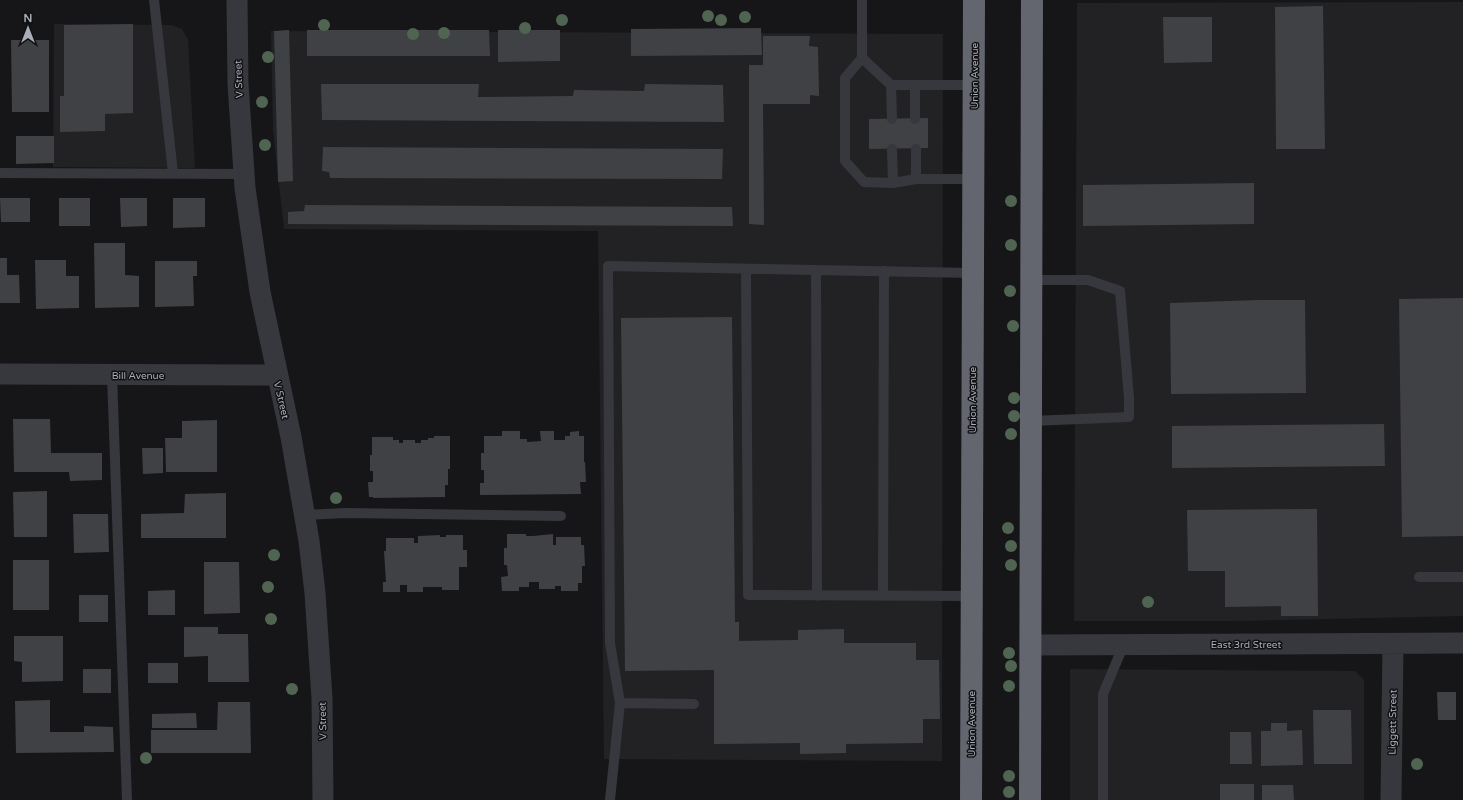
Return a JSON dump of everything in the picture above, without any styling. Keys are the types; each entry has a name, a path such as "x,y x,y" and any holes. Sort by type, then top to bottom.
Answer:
{"highway":[{"name":"Union Avenue","path":"971,800 974,0"},
{"path":"1030,800 1032,0"}],"street":[{"name":"V Street","path":"237,0 238,84 244,174 260,292 291,437 309,541 315,593 322,698 323,800"},
{"name":"Bill Avenue","path":"0,374 277,375"},
{"name":"Liggett Street","path":"1391,800 1394,644"},
{"name":"East 3rd Street","path":"1030,645 1463,644"}],"lane":[{"path":"154,0 173,173"},
{"path":"862,0 862,58 845,78 845,161 864,182 893,183 916,179 974,179"},
{"path":"862,58 891,84 974,84"},
{"path":"891,84 892,119"},
{"path":"915,84 915,119"},
{"path":"892,149 893,183"},
{"path":"916,149 916,179"},
{"path":"0,172 244,174"},
{"path":"610,800 620,703 610,644 608,266 973,273"},
{"path":"746,269 748,595 971,596"},
{"path":"816,270 817,596"},
{"path":"883,596 884,271"},
{"path":"1031,280 1088,280 1120,291 1129,398 1128,417 1031,421"},
{"path":"112,375 127,800"},
{"path":"304,515 346,513 561,516"},
{"path":"1419,577 1463,577"},
{"path":"1103,800 1103,694 1124,644"},
{"path":"620,703 694,704"}],"shaded area":[{"path":"1463,2 1463,616 1234,621 1074,621 1077,3"},
{"path":"54,24 171,25 182,29 188,40 195,168 53,167"},
{"path":"271,31 943,34 942,761 604,759 598,231 284,229 273,130"},
{"path":"1070,669 1355,671 1364,680 1364,800 1070,800"}],"building":[{"path":"1323,6 1325,149 1276,149 1275,7"},
{"path":"1163,17 1212,17 1212,62 1164,63"},
{"path":"133,24 133,113 105,114 105,131 60,132 60,96 64,96 64,25"},
{"path":"761,28 762,55 631,56 631,29"},
{"path":"289,30 293,181 278,182 274,31"},
{"path":"307,30 489,30 490,56 307,56"},
{"path":"498,30 560,30 560,61 498,62"},
{"path":"763,36 810,36 809,46 818,47 819,96 810,95 810,104 763,104 764,225 749,224 749,65 763,65"},
{"path":"11,40 49,40 49,112 12,112"},
{"path":"321,84 479,84 478,97 573,96 574,90 644,91 645,84 723,85 724,122 322,120"},
{"path":"928,118 928,148 869,149 869,119"},
{"path":"16,136 54,136 54,163 16,164"},
{"path":"323,147 723,149 722,179 330,178 329,172 322,171"},
{"path":"1254,183 1254,224 1083,226 1083,185"},
{"path":"0,198 30,198 30,222 1,222"},
{"path":"59,198 90,198 90,226 59,226"},
{"path":"120,198 147,198 147,226 121,227"},
{"path":"173,198 205,198 205,227 173,228"},
{"path":"305,205 732,207 733,226 288,224 288,212 304,211"},
{"path":"94,243 125,243 125,275 139,276 139,307 95,308"},
{"path":"0,258 7,258 7,275 19,275 20,303 0,303"},
{"path":"35,260 66,260 66,276 79,276 79,308 36,309"},
{"path":"155,261 197,261 197,276 193,276 194,306 155,307"},
{"path":"1463,298 1463,536 1402,537 1399,299"},
{"path":"1305,300 1306,393 1171,394 1170,303"},
{"path":"732,317 735,622 739,622 739,641 798,640 798,630 844,629 844,643 916,643 916,660 939,660 940,719 923,719 923,743 846,744 846,753 800,754 800,743 714,744 714,670 625,671 621,318"},
{"path":"13,419 50,419 51,453 102,453 102,480 70,481 69,472 14,472"},
{"path":"217,420 217,472 166,472 165,438 182,438 182,421"},
{"path":"1384,424 1385,466 1172,468 1172,426"},
{"path":"502,431 520,431 520,439 527,439 527,442 541,441 540,431 554,431 554,440 565,440 565,436 570,436 570,432 579,431 579,436 584,436 586,482 580,482 581,494 480,495 480,483 484,483 484,470 481,470 481,453 484,453 484,436 502,436"},
{"path":"434,436 450,436 450,469 448,469 448,485 445,485 445,497 369,497 368,482 373,482 373,471 370,471 372,437 393,437 393,440 399,440 399,443 403,443 403,440 415,440 415,443 421,443 421,440 428,440 428,438 434,438"},
{"path":"142,448 163,448 163,473 143,474"},
{"path":"47,491 47,537 14,537 13,492"},
{"path":"226,493 226,538 141,538 141,514 184,513 185,494"},
{"path":"1317,509 1318,616 1281,616 1281,606 1225,607 1225,571 1188,571 1187,510"},
{"path":"73,514 108,514 109,552 74,553"},
{"path":"507,534 526,534 526,536 533,536 553,534 553,545 556,545 556,537 581,537 581,545 584,545 585,566 582,566 582,583 578,583 578,591 561,591 561,586 555,586 555,589 539,589 539,582 529,582 529,587 519,587 519,591 502,591 501,577 508,576 507,565 504,565 504,548 507,548"},
{"path":"440,535 440,537 446,537 446,535 463,535 463,550 467,550 467,567 459,567 459,590 442,590 442,587 423,587 423,592 407,592 407,585 400,585 400,592 383,592 383,582 386,582 384,551 386,551 386,538 414,538 414,543 418,543 418,536"},
{"path":"13,560 49,560 49,610 13,610"},
{"path":"204,562 239,562 240,613 204,614"},
{"path":"175,590 175,615 148,615 148,591"},
{"path":"79,595 108,595 108,622 79,622"},
{"path":"184,627 218,627 218,634 248,634 249,682 208,682 208,656 184,657"},
{"path":"14,636 63,636 63,681 22,682 22,662 14,661"},
{"path":"148,663 178,663 178,683 148,683"},
{"path":"83,669 111,669 111,693 83,693"},
{"path":"1437,692 1456,692 1456,720 1438,720"},
{"path":"50,700 50,732 84,732 84,726 113,727 114,752 16,753 15,701"},
{"path":"218,702 250,702 251,753 151,753 151,730 217,730"},
{"path":"1313,710 1351,710 1352,764 1314,764"},
{"path":"196,713 197,728 152,728 152,714"},
{"path":"1271,723 1287,723 1287,731 1302,730 1303,765 1261,766 1261,731 1271,731"},
{"path":"1230,732 1251,732 1252,764 1230,764"},
{"path":"1220,784 1254,784 1254,800 1220,800"},
{"path":"1262,785 1293,785 1294,800 1262,800"}]}
